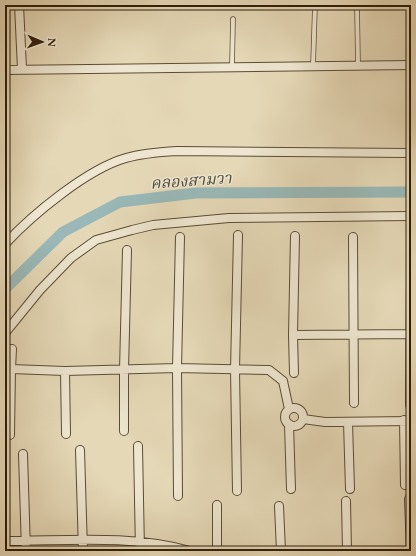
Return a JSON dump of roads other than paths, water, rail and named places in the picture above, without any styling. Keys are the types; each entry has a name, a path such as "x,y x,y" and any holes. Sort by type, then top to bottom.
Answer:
{"street":[{"path":"19,5 22,69"},
{"path":"5,70 232,66 411,66"},
{"path":"5,244 60,195 99,169 124,159 146,153 411,153"},
{"path":"5,333 40,290 71,258 96,240 152,225 229,218 411,216"},
{"path":"237,491 235,370 238,235"},
{"path":"178,496 177,368 180,236"},
{"path":"294,373 293,335 295,236"},
{"path":"353,237 352,334 354,403"},
{"path":"124,431 127,250"},
{"path":"410,405 411,281"},
{"path":"293,335 410,334"},
{"path":"10,435 12,349"},
{"path":"11,369 65,371 177,368 269,370 283,381 289,409 285,417 289,424 291,490"},
{"path":"65,371 66,434"},
{"path":"289,409 293,407 300,409 303,415 303,419 298,425 289,424"},
{"path":"303,419 325,422 408,420 405,485"},
{"path":"348,422 350,489"},
{"path":"138,446 140,551"},
{"path":"80,450 83,551"},
{"path":"23,454 26,551"},
{"path":"409,499 411,551"},
{"path":"346,501 348,551"},
{"path":"217,505 217,551"},
{"path":"279,506 281,551"},
{"path":"5,541 125,540 175,547 190,551"}],"lane":[{"path":"314,66 315,5"},
{"path":"357,5 358,65"},
{"path":"232,66 233,19"}],"waterway":[{"name":"คลองสามวา","path":"5,289 63,232 120,202 196,193 411,192"}]}
